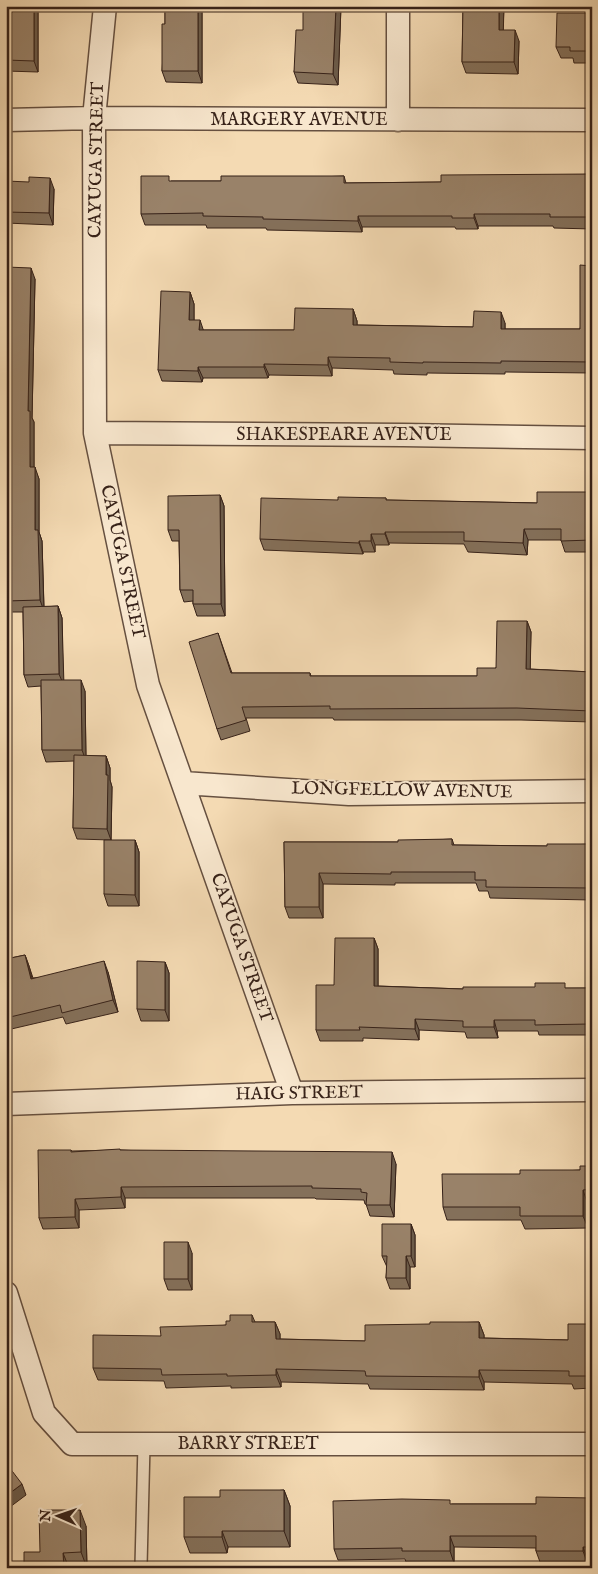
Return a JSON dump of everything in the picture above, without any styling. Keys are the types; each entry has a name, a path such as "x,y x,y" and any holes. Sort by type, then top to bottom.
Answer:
{"street":[{"name":"CAYUGA STREET","path":"105,6 94,118 95,434 148,685 292,1093"},
{"path":"398,6 398,120"},
{"name":"MARGERY AVENUE","path":"6,120 94,118 592,120"},
{"name":"SHAKESPEARE AVENUE","path":"95,434 403,434 592,438"},
{"name":"LONGFELLOW AVENUE","path":"183,783 349,794 592,791"},
{"name":"HAIG STREET","path":"6,1104 292,1093 592,1090"},
{"name":"BARRY STREET","path":"6,1293 44,1413 72,1444 592,1444"}],"lane":[{"path":"144,1444 141,1566 144,1568"}],"building":[{"path":"6,6 34,6 34,61 6,60"},
{"path":"165,6 198,6 198,71 162,71 162,24 165,24"},
{"path":"303,6 336,6 333,74 294,72 296,30 303,30"},
{"path":"463,6 499,6 499,30 515,30 514,62 462,62"},
{"path":"557,13 592,13 592,51 570,51 570,47 556,47"},
{"path":"592,174 592,217 550,217 550,214 474,214 474,218 452,218 452,216 358,216 358,221 203,216 203,213 141,214 141,176 169,176 169,181 221,181 221,176 344,176 344,183 441,182 441,175"},
{"path":"29,177 50,178 49,213 6,212 6,181 29,182"},
{"path":"580,265 592,266 592,362 501,361 501,363 423,363 390,362 390,358 328,357 328,365 264,364 264,367 198,367 198,371 158,370 161,291 190,292 189,320 200,320 199,330 294,330 295,308 353,309 353,325 473,327 474,311 501,312 501,329 580,329"},
{"path":"6,267 31,268 28,411 30,411 30,467 35,467 35,530 38,530 40,600 6,601"},
{"path":"537,492 592,492 592,540 561,541 561,529 524,529 523,543 464,541 464,532 385,532 385,534 371,534 371,541 359,541 359,543 260,539 261,498 338,500 338,497 386,498 386,500 537,503"},
{"path":"220,495 221,604 193,604 193,590 180,590 179,530 168,530 168,496"},
{"path":"58,606 59,674 24,675 23,607"},
{"path":"497,621 527,621 526,669 592,672 592,711 517,708 330,709 330,706 242,707 246,720 217,729 189,642 218,633 231,673 310,673 310,676 477,676 477,668 496,668"},
{"path":"41,680 81,680 82,750 42,750"},
{"path":"74,755 106,756 106,775 108,775 107,829 73,828"},
{"path":"452,839 452,845 547,846 547,844 592,844 592,888 486,887 486,880 475,880 475,872 319,873 319,907 285,907 284,842 398,842 398,840"},
{"path":"104,840 135,840 135,895 104,894"},
{"path":"335,938 374,938 374,986 463,989 463,987 535,987 535,983 565,983 565,988 592,988 592,1020 589,1020 589,1024 535,1025 535,1020 494,1020 494,1027 463,1027 463,1021 415,1019 415,1029 359,1027 360,1030 316,1030 316,985 334,985"},
{"path":"25,955 31,979 104,961 113,1000 62,1013 60,1005 6,1018 6,959"},
{"path":"137,961 165,962 165,1010 137,1009"},
{"path":"120,1149 392,1152 390,1205 366,1205 367,1193 361,1192 361,1189 312,1188 312,1186 121,1187 121,1197 75,1199 75,1217 39,1218 38,1150 71,1150 71,1152"},
{"path":"580,1166 592,1166 592,1189 583,1190 583,1216 520,1216 520,1207 443,1207 442,1174 520,1174 520,1170 580,1170"},
{"path":"382,1224 411,1224 411,1256 406,1256 406,1278 386,1278 387,1256 382,1256"},
{"path":"164,1242 188,1242 188,1279 164,1279"},
{"path":"230,1315 252,1315 252,1322 275,1322 276,1339 365,1341 365,1325 479,1322 479,1338 568,1340 568,1324 592,1324 592,1376 569,1376 569,1371 479,1370 479,1377 366,1376 365,1371 276,1369 276,1375 162,1375 161,1369 93,1368 93,1335 161,1336 160,1327 226,1325 226,1321 230,1321"},
{"path":"6,1463 22,1484 6,1496"},
{"path":"220,1490 284,1490 284,1531 222,1531 222,1537 184,1537 184,1497 220,1497"},
{"path":"536,1497 592,1498 592,1547 583,1547 583,1551 536,1551 536,1536 450,1536 450,1551 402,1551 402,1548 334,1549 333,1501 402,1499 450,1500 450,1504 536,1504"},
{"path":"39,1510 80,1510 81,1552 63,1553 64,1568 24,1568 24,1552 40,1552"}]}
